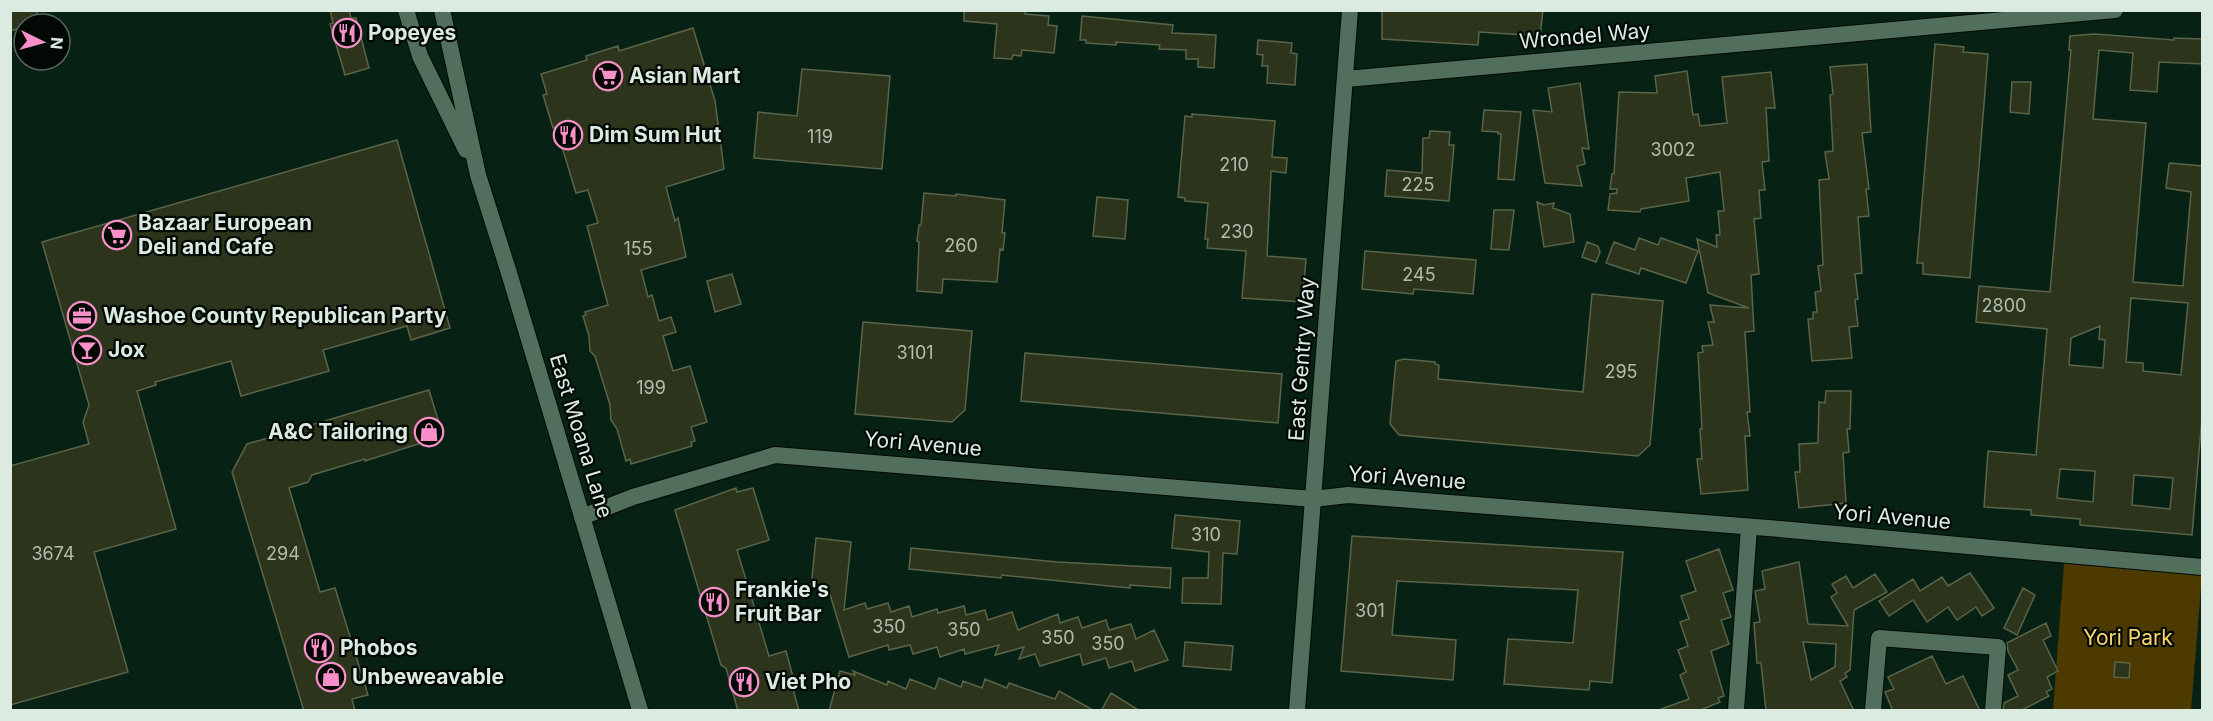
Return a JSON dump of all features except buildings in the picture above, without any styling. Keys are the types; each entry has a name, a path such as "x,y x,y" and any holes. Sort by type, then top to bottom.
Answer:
{"street":[{"name":"East Moana Lane","path":"406,10 420,56 478,175"},
{"name":"East Moana Lane","path":"442,10 478,175 640,711"},
{"name":"East Gentry Way","path":"1297,711 1350,10"},
{"name":"Wrondel Way","path":"1346,79 2115,10"},
{"name":"Yori Avenue","path":"582,517 633,497 775,455 1313,499 1348,495 1749,527 2202,567"},
{"path":"1736,711 1749,527"},
{"path":"1872,711 1879,638 1998,647 1993,711"}],"green space":[{"name":"Yori Park","path":"2064,563 2202,575 2191,710 2053,710"}],"place":[{"name":"Popeyes","path":"347,33"},
{"name":"Asian Mart","path":"608,76"},
{"name":"Dim Sum Hut","path":"568,135"},
{"name":"Bazaar European Deli and Cafe","path":"117,235"},
{"name":"Washoe County Republican Party","path":"82,316"},
{"name":"Jox","path":"87,350"},
{"name":"A&C Tailoring","path":"429,432"},
{"name":"Frankie's Fruit Bar","path":"714,602"},
{"name":"Phobos","path":"319,648"},
{"name":"Unbeweavable","path":"331,677"},
{"name":"Viet Pho","path":"744,682"}]}
